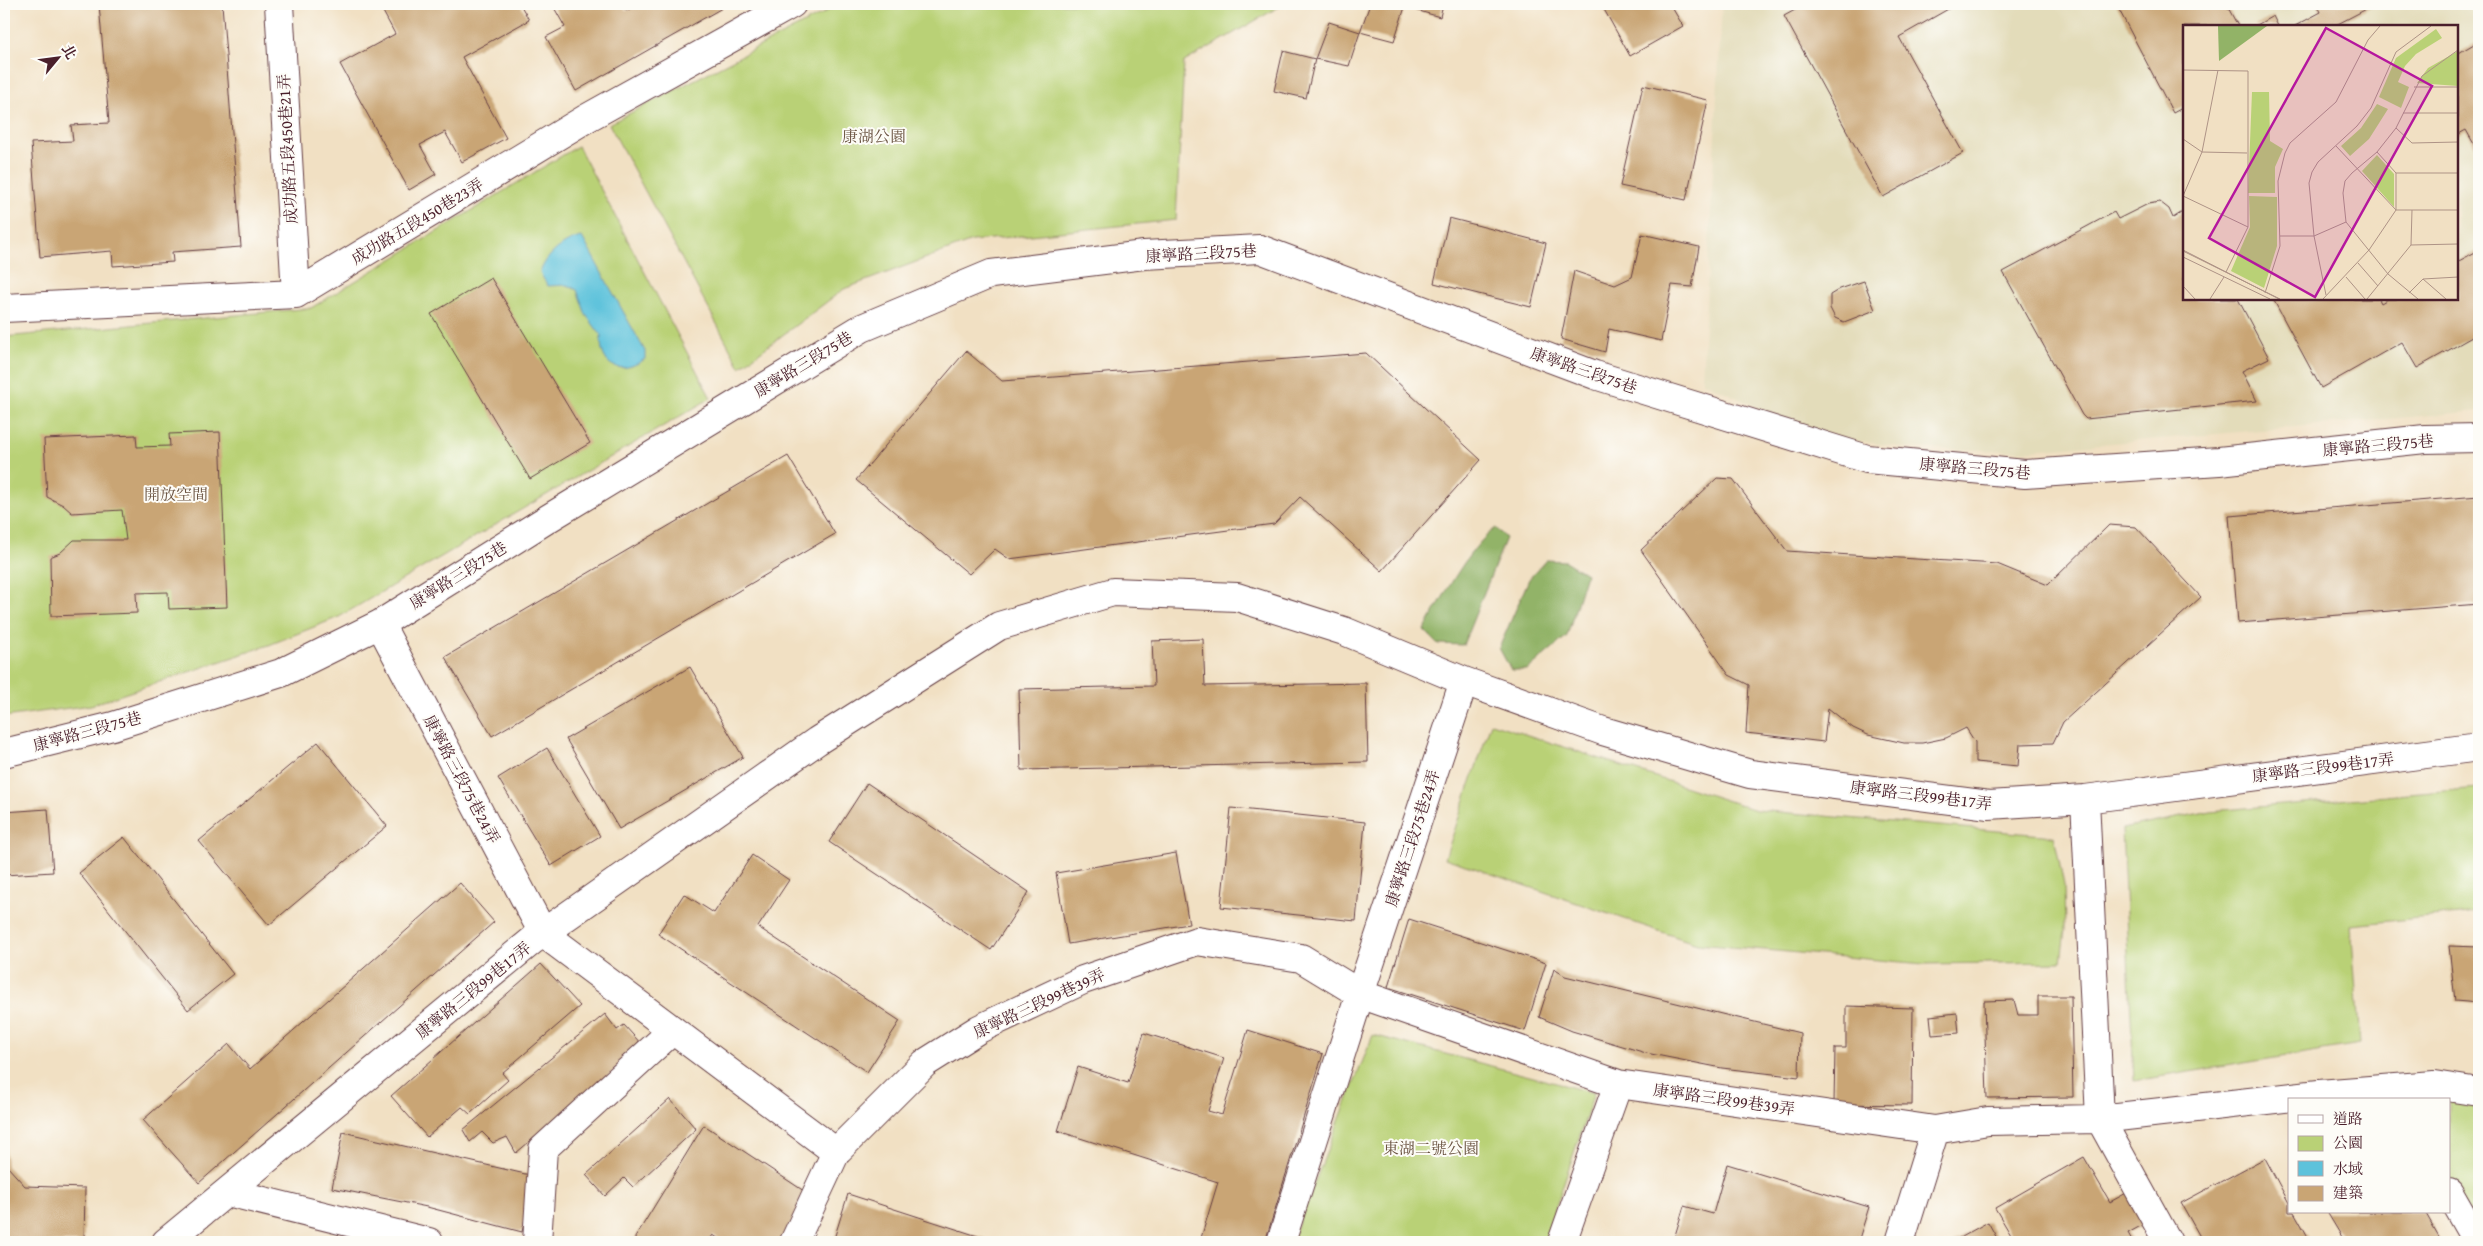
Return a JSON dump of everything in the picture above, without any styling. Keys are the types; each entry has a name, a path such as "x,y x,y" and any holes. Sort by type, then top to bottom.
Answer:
{"street":[{"name":"成功路五段450巷21弄","path":"279,4 296,294"},
{"name":"成功路五段450巷23弄","path":"4,308 296,294 587,118 792,4"},
{"name":"康寧路三段75巷","path":"4,753 113,726 281,673 380,624 549,518 862,328 991,274 1144,255 1260,249 1595,375 1867,459 2025,474 2219,461 2425,439 2479,438"},
{"name":"康寧路三段99巷17弄","path":"166,1242 543,933 817,741 999,626 1113,592 1237,597 1344,630 1464,681 1604,731 1750,774 1989,805 2085,799 2479,747"},
{"name":"康寧路三段75巷24弄","path":"380,624 543,933"},
{"name":"康寧路三段75巷24弄","path":"1360,994 1464,681"},
{"path":"2085,799 2100,1119 2168,1242"},
{"name":"康寧路三段99巷17弄","path":"543,933 836,1152"},
{"name":"康寧路三段99巷39弄","path":"794,1242 836,1152 925,1063 979,1029 1083,980 1197,941 1301,958 1360,994 1618,1084 1934,1130 1988,1121 2100,1119 2319,1094 2395,1094 2434,1085 2479,1092"},
{"path":"1281,1242 1360,994"},
{"path":"537,1242 543,1149 673,1030"},
{"path":"1562,1242 1618,1084"},
{"path":"1900,1242 1934,1130"},
{"path":"227,1192 429,1242"},
{"path":"2450,1195 2476,1242"}],"shaded area":[{"path":"1722,4 2479,4 2479,411 2021,451 1906,448 1815,435 1702,381"}],"green space":[{"name":"康湖公園","path":"841,4 1284,4 1184,62 1176,220 972,241 844,289 740,367 609,124"},
{"name":"開放空間","path":"578,146 711,398 339,617 269,645 91,705 4,717 4,337 311,308"},
{"path":"1496,528 1506,538 1463,645 1438,644 1424,630 1447,590 1475,548"},
{"path":"1546,560 1565,561 1586,574 1567,636 1527,670 1511,670 1499,648 1529,579"},
{"path":"1491,723 1756,810 2054,836 2064,885 2065,930 2061,962 1924,964 1697,944 1445,858"},
{"path":"2479,788 2479,912 2351,925 2360,1044 2134,1081 2122,829 2211,811"},
{"name":"東湖二號公園","path":"1373,1035 1594,1093 1544,1242 1291,1242"},
{"path":"2450,1098 2479,1098 2479,1233 2450,1180"}],"water":[{"path":"582,237 645,351 645,359 636,364 619,367 607,361 601,346 601,335 586,315 577,290 567,285 548,286 540,273 546,261 556,250 562,245"}],"building":[{"path":"99,4 222,4 241,247 172,252 173,262 113,266 112,251 40,257 31,143 73,141 71,125 109,123"},
{"path":"379,4 520,4 529,20 462,57 506,138 462,162 445,132 420,145 436,174 409,190 340,64 395,34"},
{"path":"552,4 622,4 626,11 639,4 729,4 576,91 546,37 565,27"},
{"path":"1370,4 1395,4 1405,7 1394,41 1360,32"},
{"path":"1405,4 1443,4 1440,17 1405,7"},
{"path":"1601,4 1670,4 1683,26 1630,56"},
{"path":"1806,4 1957,4 1899,37 1963,153 1883,197 1784,16"},
{"path":"2116,4 2226,4 2237,25 2183,25 2183,108 2173,113"},
{"path":"2317,4 2376,4 2336,25 2297,25 2321,12"},
{"path":"2273,16 2278,25 2257,25"},
{"path":"1329,22 1360,32 1349,66 1315,59"},
{"path":"2479,41 2479,153 2466,130 2458,134 2458,53"},
{"path":"1283,51 1315,59 1306,98 1274,91"},
{"path":"1643,85 1708,100 1686,200 1620,186"},
{"path":"2160,202 2169,209 2173,218 2183,212 2183,300 2239,300 2269,358 2242,371 2257,401 2086,419 2082,415 2003,272 2114,212 2118,219 2148,204"},
{"path":"1449,218 1546,243 1531,307 1434,283"},
{"path":"1642,234 1699,247 1692,287 1672,285 1661,341 1609,329 1605,352 1561,339 1574,271 1615,285 1632,277"},
{"path":"2479,250 2479,333 2417,368 2402,342 2321,388 2274,300 2380,300 2381,303 2386,300 2458,300 2458,261"},
{"path":"491,278 590,443 530,479 431,314"},
{"path":"1864,281 1875,310 1844,322 1835,318 1830,308 1830,295 1840,289"},
{"path":"966,351 1002,381 1366,353 1481,460 1382,571 1300,497 1274,524 1009,559 995,549 969,574 856,480"},
{"path":"220,432 227,607 169,609 168,592 136,593 137,613 51,616 50,557 60,553 74,540 126,540 122,510 72,513 63,505 47,497 44,439 136,435 137,447 170,446 169,434"},
{"path":"788,456 835,534 492,736 445,657"},
{"path":"1717,478 1733,479 1787,551 1997,564 2048,585 2109,525 2136,527 2201,597 2063,722 2053,743 2020,744 2018,766 1975,762 1975,742 1966,728 1946,738 1922,743 1904,743 1868,735 1853,728 1828,708 1824,742 1746,733 1749,685 1729,675 1641,550"},
{"path":"2479,496 2479,604 2238,623 2229,516"},
{"path":"1203,639 1205,686 1366,683 1368,762 1021,770 1019,689 1154,686 1152,641"},
{"path":"690,667 743,757 619,829 566,739"},
{"path":"318,742 387,826 269,925 199,841"},
{"path":"547,748 600,836 551,866 498,778"},
{"path":"867,783 1029,892 991,950 829,842"},
{"path":"1231,808 1365,822 1356,921 1221,907"},
{"path":"48,809 53,872 4,875 4,812"},
{"path":"124,837 233,974 188,1010 79,873"},
{"path":"1176,853 1189,924 1068,944 1056,873"},
{"path":"752,855 789,880 758,927 900,1021 867,1072 658,934 684,894 714,913"},
{"path":"460,883 494,922 199,1183 143,1120 229,1044 250,1069"},
{"path":"1409,919 1546,963 1525,1031 1388,987"},
{"path":"2449,946 2479,947 2479,1003 2455,1001"},
{"path":"541,964 580,1006 502,1073 508,1080 470,1114 462,1107 427,1137 391,1096"},
{"path":"1554,969 1565,976 1800,1033 1799,1077 1722,1068 1646,1053 1572,1031 1539,1017"},
{"path":"2038,996 2071,996 2073,1097 1987,1098 1984,1001 2014,1000 2018,1015 2038,1015"},
{"path":"1846,1006 1913,1008 1912,1105 1834,1104 1835,1048 1846,1048"},
{"path":"1957,1013 1959,1033 1932,1035 1930,1016"},
{"path":"605,1014 617,1030 624,1025 643,1046 516,1153 507,1137 493,1143 482,1132 470,1142 463,1130"},
{"path":"1248,1030 1323,1054 1265,1242 1215,1242 1201,1238 1218,1182 1058,1131 1078,1067 1128,1083 1144,1033 1224,1058 1208,1111 1222,1115"},
{"path":"670,1099 696,1129 633,1187 624,1178 605,1196 586,1175"},
{"path":"4,1124 7,1166 25,1186 85,1188 84,1242 4,1242"},
{"path":"704,1125 807,1193 781,1242 724,1242 713,1235 708,1242 633,1241"},
{"path":"343,1132 534,1176 522,1232 427,1207 332,1188"},
{"path":"2084,1157 2110,1202 2130,1191 2148,1222 2128,1233 2133,1242 2015,1242 1995,1208"},
{"path":"2265,1158 2288,1201 2288,1214 2295,1214 2311,1242 2203,1242 2181,1203"},
{"path":"1727,1164 1869,1207 1858,1242 1673,1242 1684,1206 1713,1214"},
{"path":"848,1194 996,1242 833,1242"},
{"path":"2328,1214 2426,1214 2442,1242 2345,1242"},
{"path":"1988,1222 1999,1242 1952,1242"}]}
